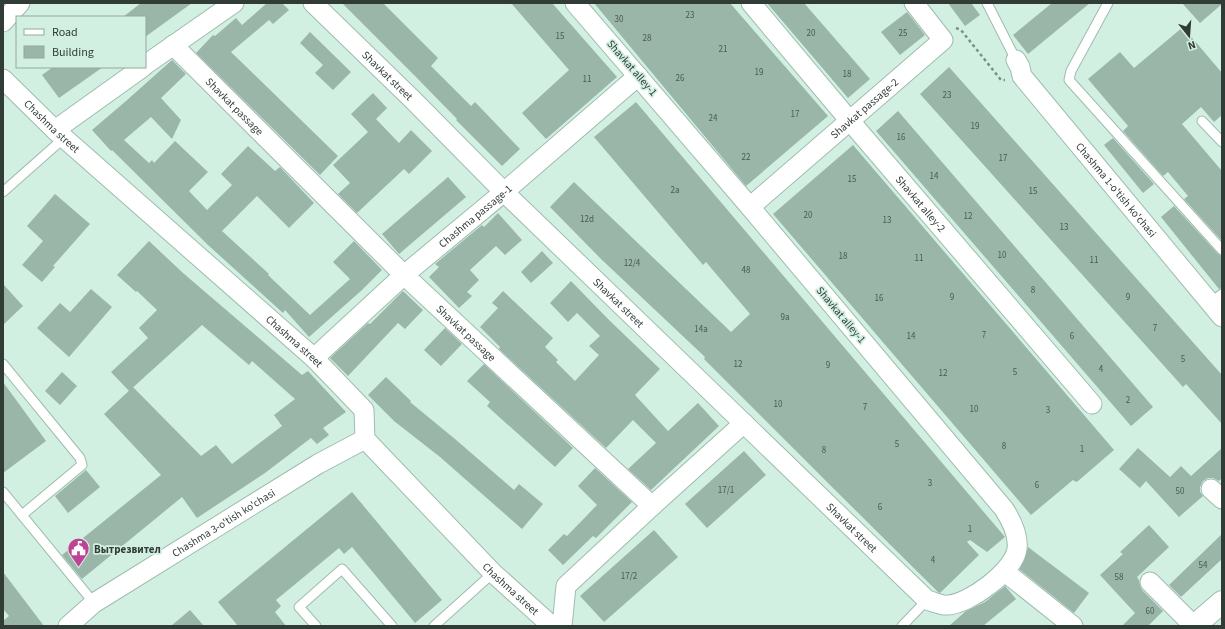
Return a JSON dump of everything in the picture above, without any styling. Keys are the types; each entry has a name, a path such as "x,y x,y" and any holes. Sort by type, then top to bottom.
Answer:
{"main road":[{"path":"1194,626 1222,602"}],"street":[{"path":"3,22 20,3"},
{"path":"146,65 234,3"},
{"name":"Shavkat street","path":"313,3 413,100 504,192 927,600"},
{"name":"Shavkat alley-1","path":"575,3 750,207 1004,509 1010,519 1017,540 1017,551 1005,572 983,589 961,603 947,606 927,600"},
{"name":"Shavkat alley-2","path":"751,3 1092,404"},
{"path":"914,3 943,40"},
{"name":"Shavkat passage-2","path":"750,207 943,40"},
{"name":"Shavkat passage","path":"173,45 404,275 652,506"},
{"path":"59,134 142,68"},
{"name":"Chashma 1-o'tish ko'chasi","path":"1019,68 1216,298 1222,317"},
{"name":"Chashma passage-1","path":"314,358 404,275 504,192 638,76"},
{"name":"Chashma street","path":"3,80 59,134 314,358 364,410 365,440 493,573 552,626"},
{"path":"562,626 566,586 744,423"},
{"name":"Chashma 3-o'tish ko'chasi","path":"68,626 94,603 318,464 365,440"},
{"path":"1005,572 1073,626"},
{"path":"1150,582 1194,626"}],"lane":[{"path":"987,3 1019,68"},
{"path":"1108,3 1071,71 1069,80 1222,250"},
{"path":"1202,121 1222,142"},
{"path":"3,192 59,134"},
{"path":"3,364 80,458 82,465 22,515"},
{"path":"3,492 94,603"},
{"path":"316,626 299,607 342,569 392,626"},
{"path":"434,626 493,573"},
{"path":"902,626 927,600"}],"path":[{"path":"943,40 956,27 961,30 1001,80 1019,68"}],"building":[{"path":"141,3 192,3 146,36 146,16 124,16"},
{"path":"267,3 282,3 289,10 273,24 269,20 231,52 338,156 320,175 196,53 213,35 215,36 236,18 242,25"},
{"path":"342,3 383,3 438,58 431,66 471,106 475,102 520,149 502,166"},
{"path":"511,3 552,3 617,77 546,139 522,113 569,70"},
{"path":"594,3 730,3 828,116 746,186"},
{"path":"767,3 804,3 870,79 848,98"},
{"path":"948,3 971,3 980,15 965,26"},
{"path":"1052,3 1090,3 1028,54 1013,35"},
{"path":"1182,3 1222,3 1222,4 1200,23"},
{"path":"907,12 925,35 900,55 881,32"},
{"path":"1183,27 1222,73 1222,115 1214,122 1201,107 1182,124 1222,171 1222,241 1184,199 1188,196 1168,172 1163,176 1123,131 1128,126 1088,79 1120,52 1134,68"},
{"path":"310,32 351,72 333,90 315,73 323,65 300,43"},
{"path":"172,60 186,74 161,98 181,120 172,139 151,117 124,140 149,163 152,160 154,163 175,141 208,172 189,191 207,210 232,185 221,174 248,146 275,171 280,167 314,203 289,228 257,196 222,231 269,274 268,275 310,315 350,279 333,262 354,241 382,270 362,290 309,337 285,310 283,313 208,245 112,150 111,151 92,130"},
{"path":"949,67 1222,375 1222,424 1186,384 1183,387 920,94"},
{"path":"52,68 102,68 59,98 42,75"},
{"path":"373,93 387,108 376,119 399,143 411,130 432,151 409,174 404,169 357,213 338,194 350,183 333,165 368,132 351,114"},
{"path":"636,102 1005,537 987,552 970,540 967,542 979,555 940,593 704,359 705,357 601,259 550,207 574,182 731,332 750,314 706,262 703,265 594,137"},
{"path":"898,111 1153,407 1131,426 876,131"},
{"path":"1113,138 1154,184 1143,193 1104,145"},
{"path":"853,145 1114,450 1078,481 1076,482 1073,480 1031,515 773,214"},
{"path":"448,177 466,197 399,254 382,234"},
{"path":"55,194 90,224 53,266 55,267 42,282 22,265 43,241 27,226"},
{"path":"1174,206 1218,254 1222,256 1222,288 1219,289 1161,217"},
{"path":"498,213 522,240 505,255 496,246 470,270 479,280 467,292 472,296 459,308 429,277 439,267 435,264 482,225 484,227"},
{"path":"149,241 183,273 302,375 308,371 346,412 323,428 329,435 317,444 311,438 265,473 197,518 182,497 82,579 62,555 161,475 104,414 129,391 111,372 148,338 139,328 157,310 117,275","holes":["202,325 249,365 252,361 295,399 274,415 282,426 232,464 216,445 201,456 133,387"]},
{"path":"542,251 553,263 531,283 521,272"},
{"path":"571,281 660,369 635,395 668,431 698,403 719,426 651,490 628,469 656,443 633,420 606,448 499,349 500,347 480,327 498,308 492,303 503,291 553,338 545,347 558,360 556,362 575,381 599,355 589,346 600,336 577,313 568,322 550,303"},
{"path":"3,284 23,306 3,325"},
{"path":"91,289 112,307 69,357 37,328 60,303 70,312"},
{"path":"403,291 423,310 405,329 398,323 348,376 330,358 368,323 370,324"},
{"path":"445,328 462,344 441,366 424,350"},
{"path":"484,364 573,448 555,467 487,406 490,402 467,381"},
{"path":"62,372 77,386 60,405 45,391"},
{"path":"386,377 411,401 410,402 514,490 519,484 543,504 522,529 440,457 394,421 368,395"},
{"path":"3,382 46,441 3,473"},
{"path":"1138,448 1170,477 1181,466 1191,476 1222,448 1222,478 1219,481 1213,478 1208,478 1203,481 1200,487 1200,492 1203,496 1179,517 1146,481 1140,488 1119,469"},
{"path":"744,451 766,475 707,528 685,504"},
{"path":"595,468 632,502 596,538 593,536 563,565 548,550 564,534 567,536 597,505 578,486"},
{"path":"86,470 100,487 68,513 55,496"},
{"path":"352,492 442,600 415,623 352,547 344,554 339,548 276,600 281,606 275,612 286,626 238,626 218,602"},
{"path":"1149,525 1169,547 1137,577 1142,590 1163,611 1148,626 1122,626 1135,613 1100,575 1123,554 1120,552"},
{"path":"654,530 678,557 604,622 580,596"},
{"path":"1222,534 1222,559 1181,597 1169,585"},
{"path":"1028,547 1089,593 1074,613 1019,569 1024,561"},
{"path":"3,572 44,626 3,626 3,621 9,616 3,609"},
{"path":"1005,586 1016,599 983,626 949,626 966,611 985,602"},
{"path":"190,610 204,626 171,626"}],"place":[{"name":"Вытрезвител","path":"79,568"}]}
